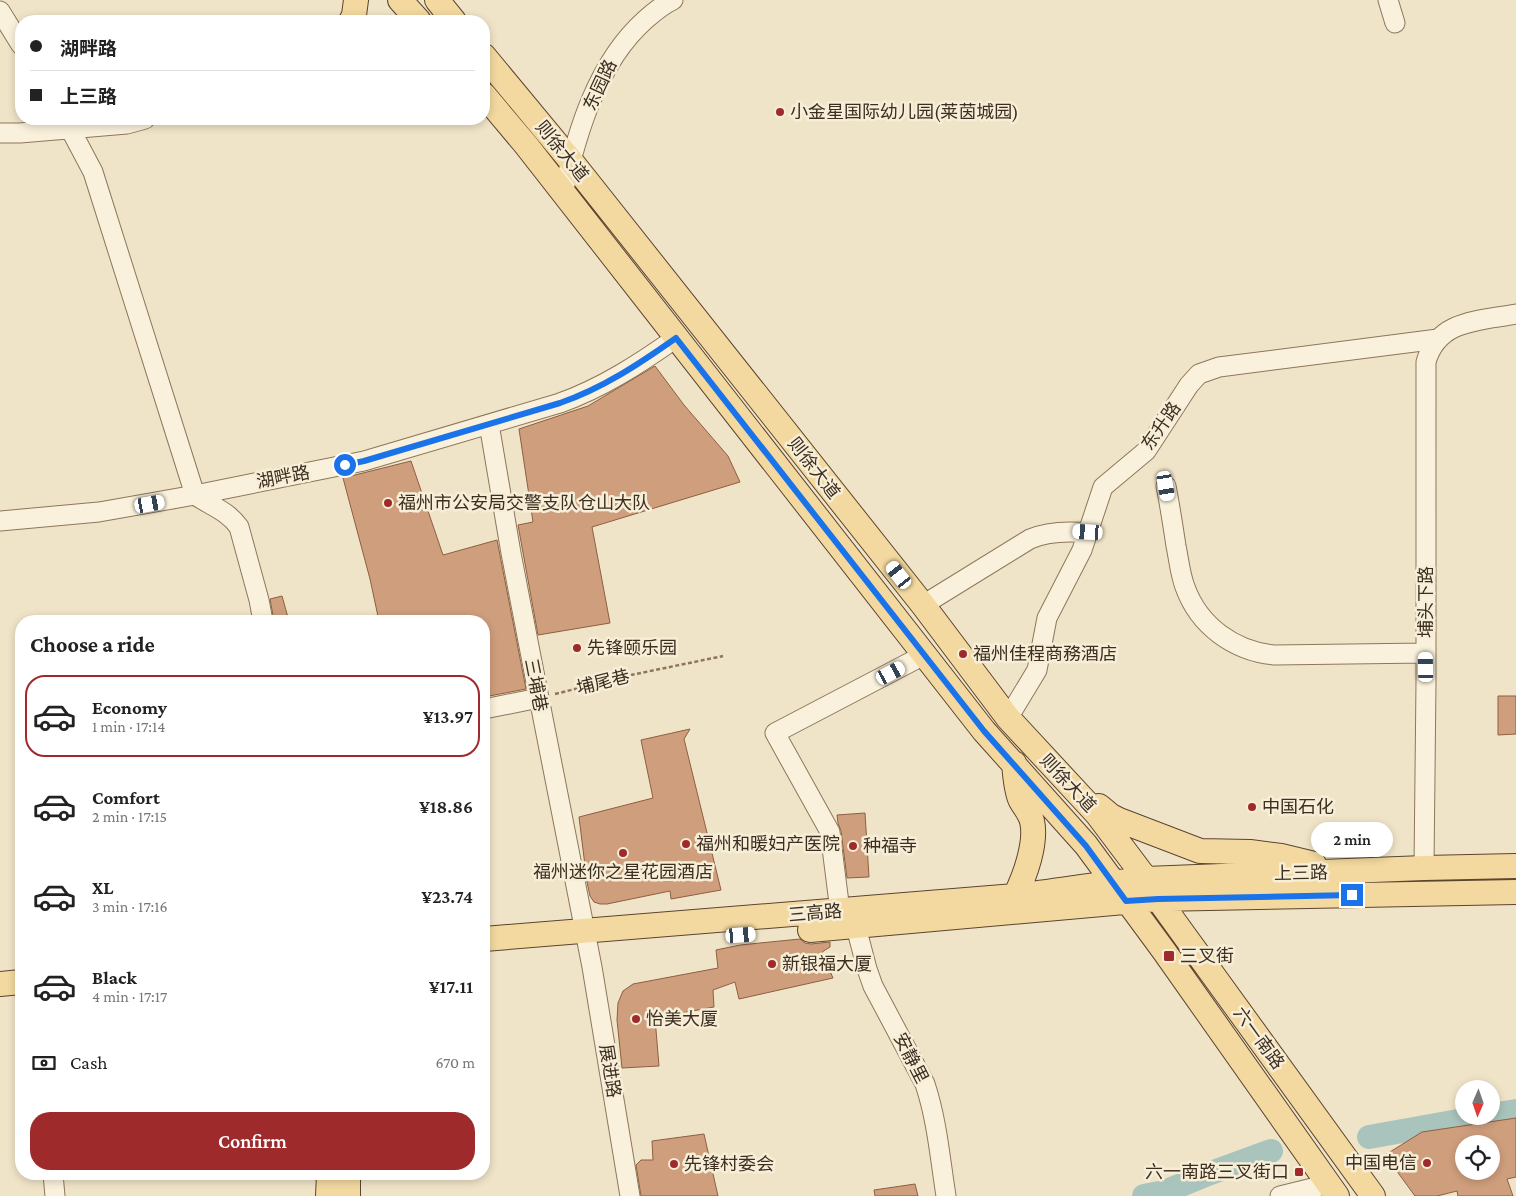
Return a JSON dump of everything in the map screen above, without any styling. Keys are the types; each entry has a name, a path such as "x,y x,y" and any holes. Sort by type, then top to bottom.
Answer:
{"main road":[{"path":"354,15 356,0"},
{"path":"400,0 414,15"},
{"path":"437,0 449,15"},
{"name":"则徐大道","path":"490,63 571,161 923,605 1008,718 1097,814 1146,879"},
{"name":"则徐大道","path":"490,103 564,193 984,731 1086,846 1164,951 1333,1190"},
{"path":"1042,754 1111,816 1185,846 1200,851 1250,852 1281,856 1342,872"},
{"path":"1014,763 1020,800 1028,810 1032,821 1033,834 1026,869 1016,896"},
{"name":"上三路","path":"1146,879 1516,866"},
{"name":"三高路","path":"848,919 1073,889 1112,882 1146,879"},
{"name":"六一南路","path":"1146,879 1158,899 1372,1196"},
{"name":"上三路","path":"1126,901 1516,892"},
{"name":"三高路","path":"490,953 586,939 848,919 1126,901"},
{"name":"三高路","path":"490,939 586,939"},
{"path":"0,984 15,983"},
{"path":"0,996 15,995"},
{"path":"328,1196 329,1180"},
{"path":"348,1180 348,1196"}],"street":[{"name":"东园路","path":"564,193 571,161 584,120 608,64 639,25 664,4 673,0"},
{"path":"1388,0 1395,23"},
{"path":"0,11 15,35"},
{"path":"0,133 20,133 63,125"},
{"path":"69,125 93,172 195,495 224,511 233,518 239,527 262,615"},
{"path":"1438,339 1454,326 1516,314"},
{"name":"湖畔路","path":"0,521 100,512 364,461 560,403 587,393 647,358 676,338"},
{"name":"东升路","path":"1008,718 1037,670 1048,618 1082,550 1103,487 1146,451 1189,385 1199,374 1219,367 1438,339"},
{"name":"埔头下路","path":"1424,868 1426,362 1438,339"},
{"name":"三埔巷","path":"489,424 538,698 586,939"},
{"path":"1166,486 1184,586 1194,606 1204,620 1229,641 1252,651 1274,655 1426,653"},
{"path":"923,605 1030,539 1057,532 1088,532"},
{"name":"安静里","path":"924,656 775,733 830,832 848,919 866,969 873,986 925,1084 935,1124 946,1196"},
{"path":"490,708 538,698"},
{"name":"展进路","path":"586,939 630,1196"},
{"path":"53,1180 55,1196"},
{"path":"1280,1196 1333,1190"}],"path":[{"name":"埔尾巷","path":"538,698 631,674 722,656"}],"building":[{"path":"655,366 684,405 728,456 740,482 592,527 610,623 538,635 518,525 533,522 519,429 588,406"},
{"path":"411,461 443,555 497,540 526,689 490,696 490,615 378,615 343,478"},
{"path":"282,596 287,615 273,615 270,599"},
{"path":"1498,696 1516,696 1516,734 1498,735"},
{"path":"690,729 684,739 721,890 671,899 670,891 607,904 594,902 590,896 587,882 579,817 653,798 641,740"},
{"name":"种福寺","path":"865,813 869,877 847,878 837,815"},
{"path":"800,939 805,943 811,944 830,942 830,947 822,952 833,978 739,999 735,982 713,990 714,1007 655,1018 659,1066 622,1068 617,1020 618,1003 623,991 633,984 718,968 716,950 740,945"},
{"name":"中国电信","path":"1516,1118 1516,1177 1507,1179 1513,1196 1458,1196 1457,1191 1437,1196 1415,1196 1385,1155 1422,1132 1469,1125 1500,1125 1500,1120"},
{"name":"先锋村委会","path":"704,1134 718,1196 641,1196 636,1165 641,1160 653,1160 652,1141"},
{"path":"915,1184 918,1196 875,1196 874,1190"}],"waterway":[{"path":"1500,1114 1516,1111"},
{"path":"1369,1137 1455,1122"},
{"path":"1144,1196 1164,1192 1271,1151"}],"place":[{"name":"小金星国际幼儿园(莱茵城园)","path":"780,112"},
{"name":"福州市公安局交警支队仓山大队","path":"388,503"},
{"name":"先锋颐乐园","path":"577,648"},
{"name":"福州佳程商務酒店","path":"963,654"},
{"name":"中国石化","path":"1252,807"},
{"name":"福州和暖妇产医院","path":"686,844"},
{"name":"种福寺","path":"853,846"},
{"name":"福州迷你之星花园酒店","path":"623,853"},
{"name":"三叉街","path":"1169,956"},
{"name":"新银福大厦","path":"772,964"},
{"name":"怡美大厦","path":"636,1019"},
{"name":"中国电信","path":"1427,1163"},
{"name":"先锋村委会","path":"674,1164"},
{"name":"六一南路三叉街口","path":"1299,1172"}],"route":[{"path":"345,465 364,461 583,395 613,379 676,338 924,656 984,731 1086,846 1126,901 1352,895"}]}
